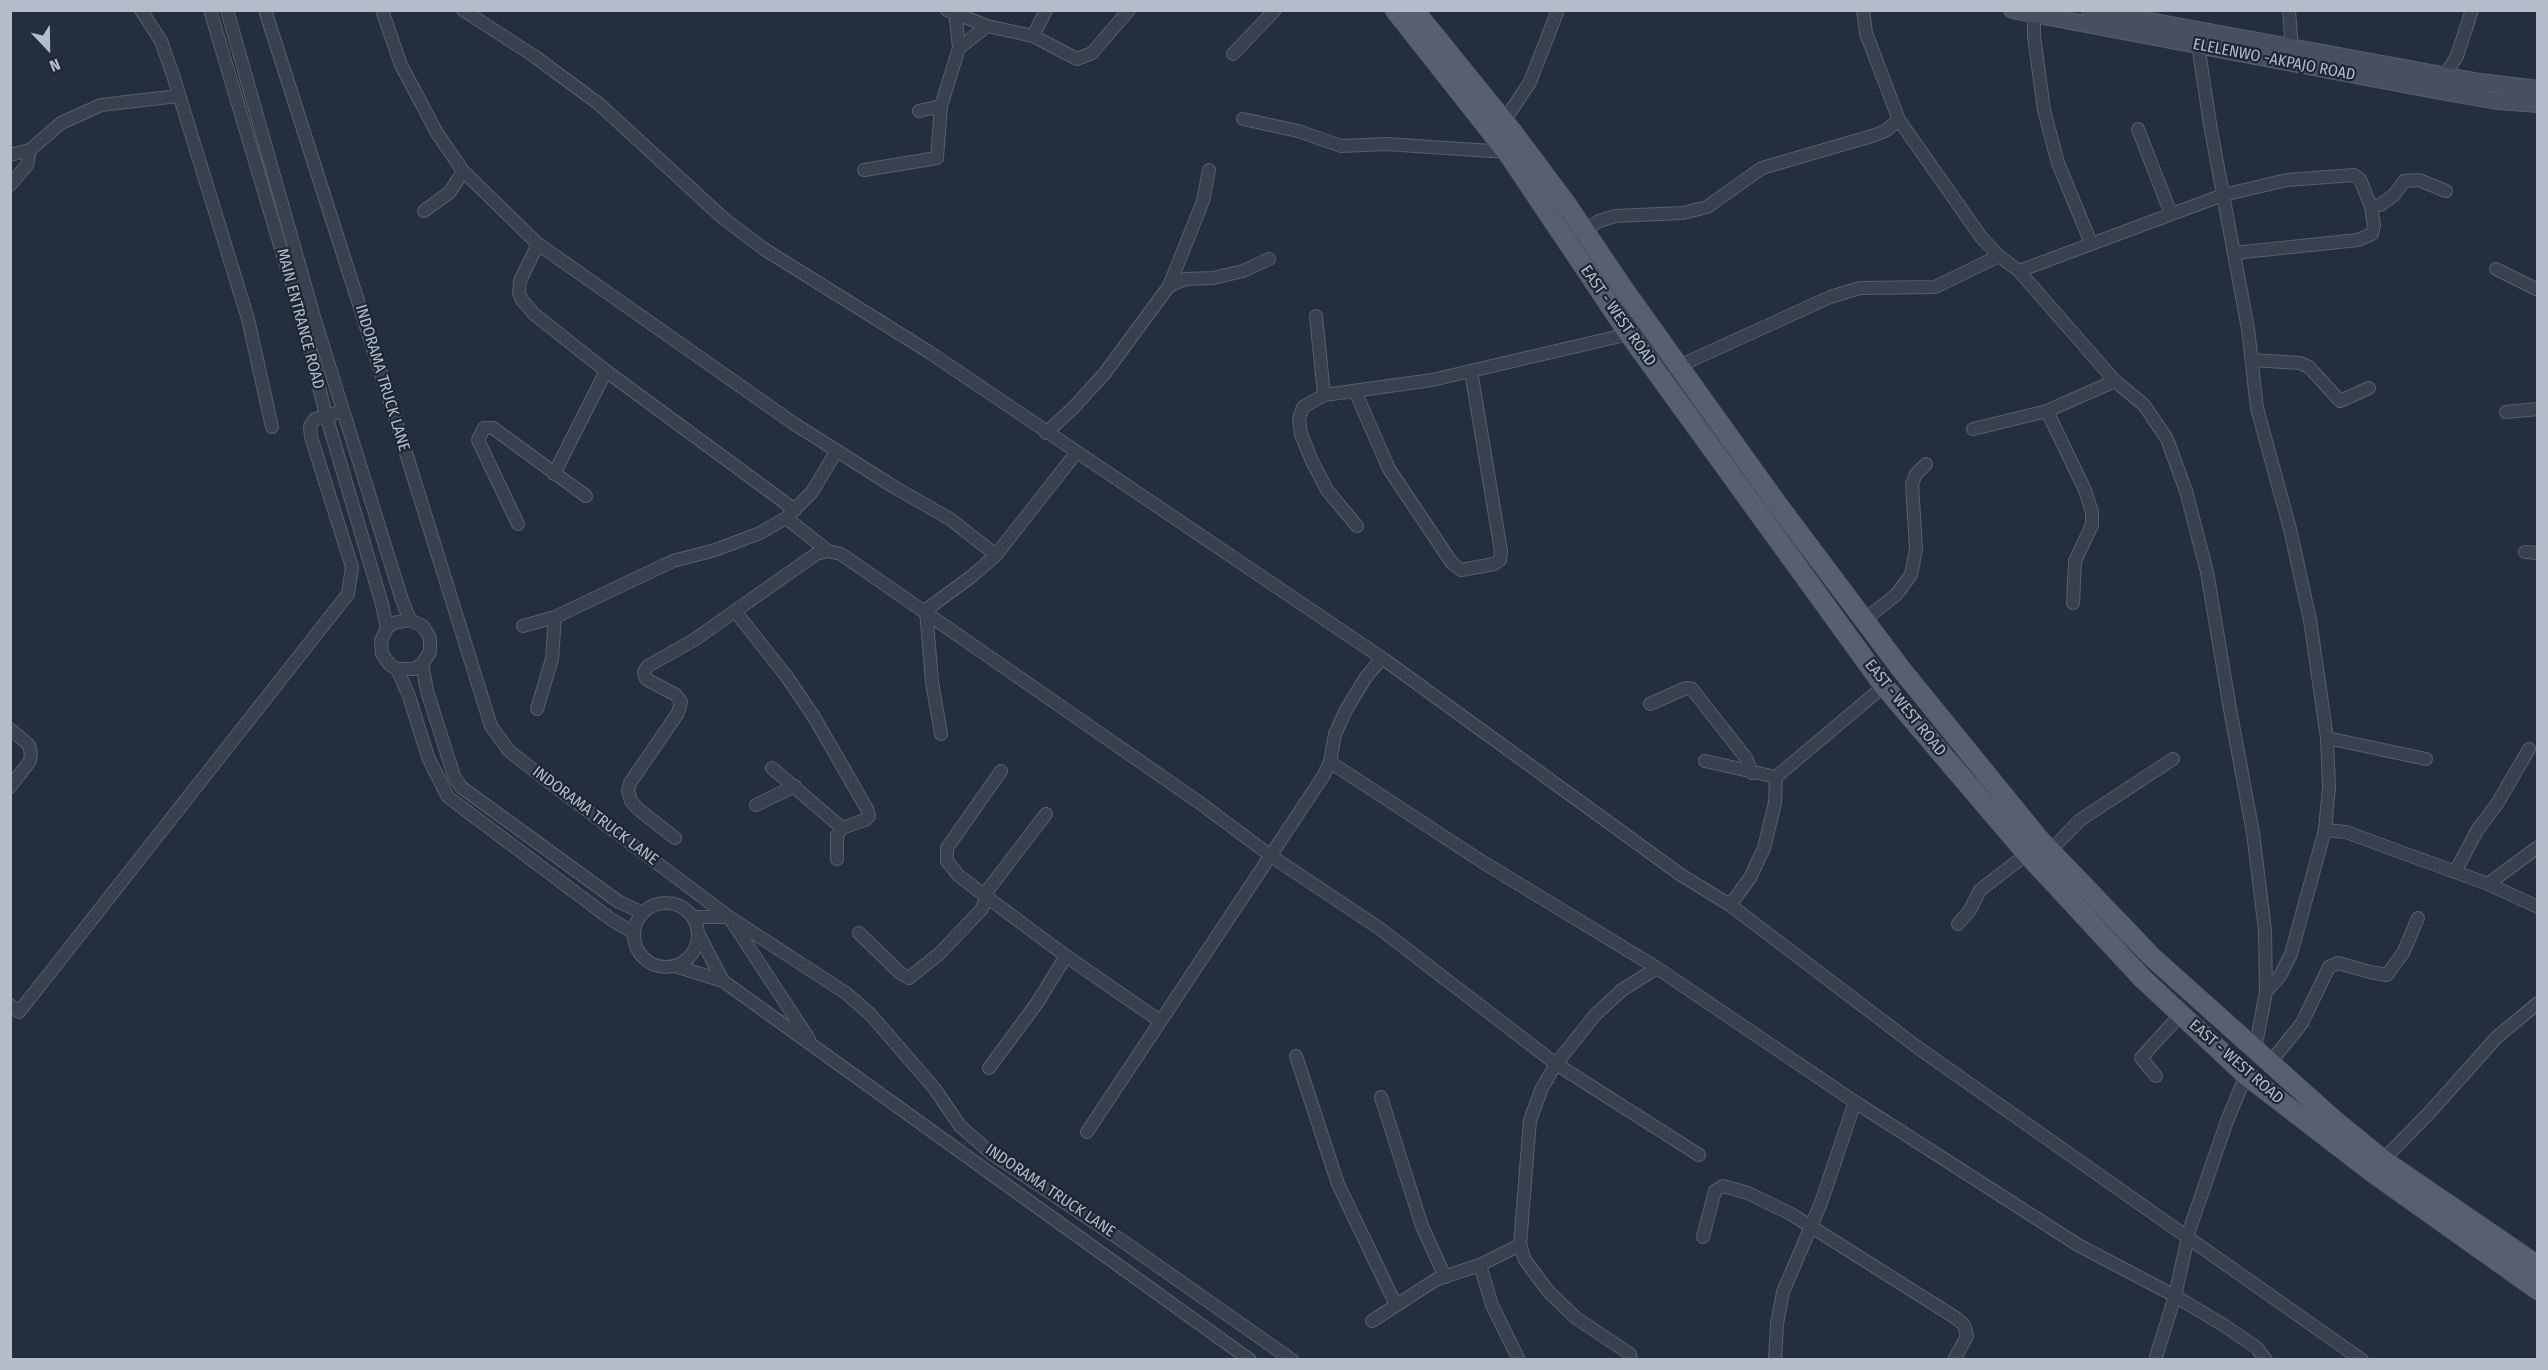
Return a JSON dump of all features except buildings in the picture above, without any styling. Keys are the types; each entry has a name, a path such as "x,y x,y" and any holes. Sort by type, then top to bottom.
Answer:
{"main road":[{"name":"EAST - WEST ROAD","path":"1395,10 1507,152 1629,334 1884,686 2027,854 2142,978 2246,1075 2372,1172 2538,1290"},
{"name":"EAST - WEST ROAD","path":"1414,10 1504,121 1679,366 1901,669 2050,851 2152,957 2262,1057 2383,1160 2538,1266"},
{"name":"ELELENWO -AKPAJO ROAD","path":"2012,10 2198,45 2462,86 2538,104"},
{"path":"2090,10 2292,49 2442,83"},
{"path":"2462,86 2538,89"}],"street":[{"name":"MAIN ENTRANCE ROAD","path":"210,10 302,319 326,415 382,604 387,628"},
{"path":"227,10 343,411 410,620"},
{"name":"INDORAMA TRUCK LANE","path":"265,10 387,392 490,726 509,751 729,917 846,993 870,1014 913,1064 960,1126 992,1154 1292,1359"},
{"path":"382,10 401,65 436,133 463,171 538,244 836,452 951,519 996,555"},
{"path":"463,10 534,56 599,104 723,218 764,249 929,351 1046,433 1382,658 1682,875 1730,905 1917,1047 2361,1359"},
{"path":"1033,36 1046,10"},
{"path":"952,11 987,26 1033,36 1072,58 1084,58 1092,53 1130,10"},
{"path":"1233,54 1275,10"},
{"path":"1504,121 1530,82 1558,10"},
{"path":"1863,10 1866,33 1899,120 1981,237 1999,256 2019,271 2115,381 2144,405 2167,440 2186,492 2204,561 2253,833 2265,930 2266,992 2262,1057"},
{"path":"2289,10 2292,49"},
{"path":"2442,83 2457,56 2472,10"},
{"path":"142,11 161,41 248,319 272,427"},
{"path":"864,170 937,158 942,106 960,48 952,11"},
{"path":"2034,15 2044,110 2058,163 2091,243"},
{"path":"960,48 987,26"},
{"path":"2198,45 2248,329 2257,408 2290,529 2310,620 2327,738 2329,788 2325,830 2291,954 2280,975 2266,992"},
{"path":"2457,56 2462,86"},
{"path":"10,156 30,150 61,123 101,105 178,96"},
{"path":"919,111 942,106"},
{"path":"1243,119 1298,131 1341,146 1386,144 1507,152"},
{"path":"1584,231 1599,221 1615,216 1683,213 1707,207 1762,168 1872,136 1884,131 1899,120"},
{"path":"2138,129 2171,214"},
{"path":"10,185 27,165 30,150"},
{"path":"1046,433 1105,373 1169,286 1203,201 1209,170"},
{"path":"424,212 450,192 463,171"},
{"path":"2019,271 2223,195 2287,180 2354,175 2360,179 2371,207 2374,225 2372,234 2358,240 2234,253"},
{"path":"2371,207 2380,205 2394,195 2404,180 2419,180 2446,191"},
{"path":"538,244 520,281 519,293 534,314 790,514 828,551"},
{"path":"1679,366 1830,297 1860,288 1935,287 1999,256"},
{"path":"1169,286 1185,279 1214,278 1243,271 1269,259"},
{"path":"2496,269 2538,290"},
{"path":"1316,316 1324,395"},
{"path":"1357,526 1327,490 1301,434 1299,419 1303,407 1324,395 1432,380 1629,334"},
{"path":"2252,360 2300,363 2309,367 2340,401 2369,388"},
{"path":"554,474 606,371"},
{"path":"1355,391 1389,469 1452,563 1461,570 1494,564 1500,560 1501,551 1471,371"},
{"path":"1973,429 2047,411 2115,381"},
{"path":"2506,412 2538,409"},
{"path":"10,1005 19,1012 348,594 352,567 311,437 310,426 315,419 343,411"},
{"path":"2047,411 2085,490 2092,512 2092,525 2075,561 2073,603"},
{"path":"519,524 478,440 484,428 493,428 586,496"},
{"path":"524,626 555,617 654,569 760,533 790,514 812,492 836,452"},
{"path":"926,610 996,555 1076,453"},
{"path":"1864,620 1896,595 1911,575 1916,549 1912,484 1916,474 1926,464"},
{"path":"675,838 638,809 631,801 628,791 630,783 678,713 681,702 676,695 646,679 644,672 648,666 694,640 816,554 828,551 841,554 926,610 1200,803 1271,856 1379,928 1556,1064 1699,1155"},
{"path":"926,610 932,682 941,734"},
{"path":"735,611 788,677 867,808 868,816 865,820 842,828 837,835 837,859"},
{"path":"537,709 552,659 555,617"},
{"path":"397,669 405,670 422,664 430,652 430,638 423,626 410,620 393,623 387,628 380,648 386,660 397,669 409,696 428,757 448,797 612,920 634,933"},
{"path":"1086,1132 1324,775 1330,762 1335,734 1346,710 1366,677 1382,658"},
{"path":"422,664 427,691 454,776 460,787 619,902 643,913"},
{"path":"1730,905 1750,878 1764,848 1775,803 1776,777 1884,686"},
{"path":"1650,704 1686,688 1692,689 1746,758 1752,773"},
{"path":"10,729 29,745 32,754 30,761 10,787"},
{"path":"2327,738 2426,759"},
{"path":"2455,872 2478,830 2497,804 2529,749"},
{"path":"2050,851 2080,820 2173,759"},
{"path":"1705,761 1776,777"},
{"path":"1330,762 1481,861 1657,968 1855,1102 2078,1245 2175,1296 2225,1326 2257,1348 2266,1359"},
{"path":"772,768 842,828"},
{"path":"1001,771 947,848 947,861 958,875 984,895 1066,956 1160,1021"},
{"path":"756,805 795,786"},
{"path":"858,933 900,973 909,978 939,954 981,910 985,902 984,895 1046,814"},
{"path":"2325,830 2346,832 2488,884 2538,907"},
{"path":"2488,884 2538,847"},
{"path":"1958,924 1970,910 1980,890 2027,854"},
{"path":"723,981 699,935 694,917 687,910 669,903 660,903 643,913 634,933 637,948 644,958 658,966 675,966 723,981 1018,1195 1250,1359"},
{"path":"694,917 729,917 813,1046"},
{"path":"2262,1057 2302,1023 2329,967 2338,963 2387,975 2403,953 2418,918"},
{"path":"675,966 692,955 699,935"},
{"path":"989,1068 1037,1003 1066,956"},
{"path":"1631,1359 1630,1354 1576,1318 1548,1291 1525,1260 1520,1245 1530,1120 1542,1088 1556,1064 1595,1015 1622,990 1657,968"},
{"path":"2383,1160 2430,1112 2497,1037 2538,1002"},
{"path":"2157,1076 2141,1058 2181,1014"},
{"path":"1296,1056 1338,1184 1396,1305"},
{"path":"2155,1359 2175,1296 2188,1238 2227,1121 2246,1075"},
{"path":"1381,1096 1422,1226 1445,1277"},
{"path":"1775,1359 1782,1292 1811,1227 1855,1102"},
{"path":"1018,1195 1035,1182"},
{"path":"1703,1237 1715,1191 1723,1186 1748,1193 1791,1214 1885,1272 1964,1325 1967,1336 1954,1359"},
{"path":"1372,1322 1396,1305 1445,1277 1480,1265 1520,1245"},
{"path":"1480,1265 1492,1305 1519,1359"}]}
